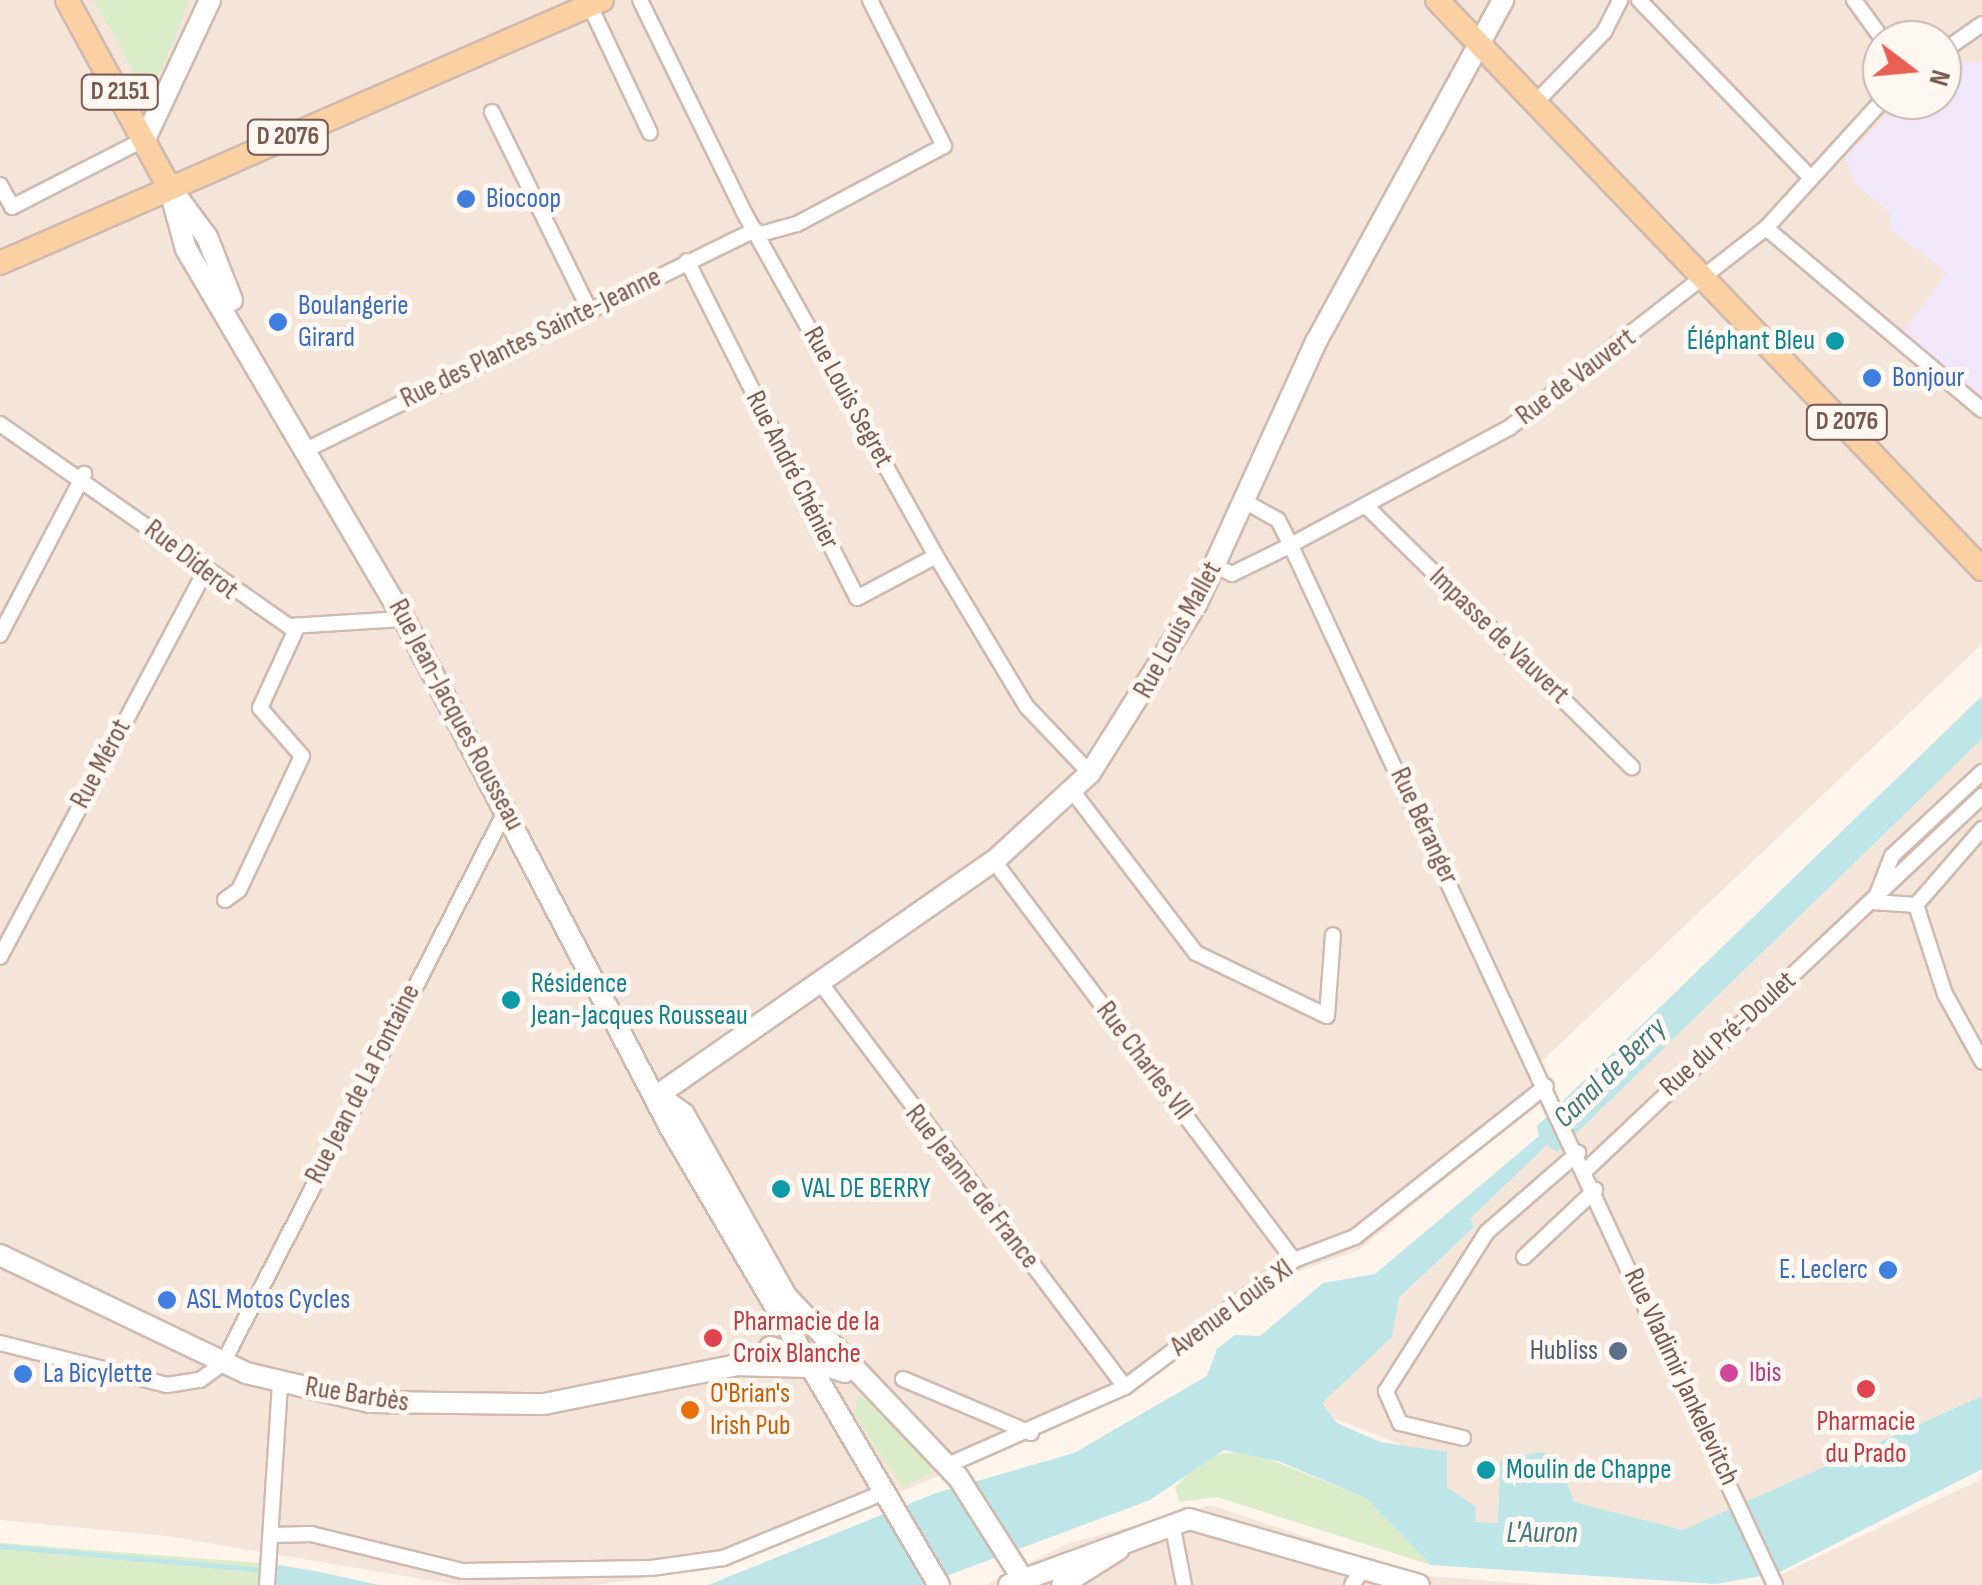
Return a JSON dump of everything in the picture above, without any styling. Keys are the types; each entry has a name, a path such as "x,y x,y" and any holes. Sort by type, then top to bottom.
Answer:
{"main road":[{"name":"D 2151","path":"66,0 169,187"},
{"path":"146,140 210,0"},
{"name":"D 2076","path":"1436,0 1708,278 1982,570"},
{"name":"Rue Louis Mallet","path":"658,1095 822,985 994,861 1074,793 1090,773 1216,566 1242,500 1503,0"},
{"name":"D 2076","path":"0,263 596,3"},
{"name":"Rue Jean-Jacques Rousseau","path":"169,187 207,237 247,339 507,808 787,1348 834,1401 939,1585"},
{"name":"Rue Jean-Jacques Rousseau","path":"658,1095 684,1114 802,1316 953,1471 1007,1555 1016,1583"},
{"name":"Rue Barbès","path":"0,1255 223,1363 280,1383 370,1402 544,1404 738,1366 787,1348"},
{"path":"787,1348 802,1316"},
{"name":"Rue Jean-Jacques Rousseau","path":"787,1348 865,1382"},
{"path":"834,1401 865,1382"},
{"path":"1016,1583 1172,1523 1216,1522 1376,1575 1419,1585"},
{"path":"1062,1585 1142,1535"}],"street":[{"name":"Rue Louis Segret","path":"640,0 756,233 936,556 1026,706 1090,773"},
{"name":"Rue des Plantes Sainte-Jeanne","path":"308,449 688,261 756,233 797,224 944,146 870,0"},
{"path":"1536,102 1604,32 1620,0"},
{"path":"1639,0 1810,177"},
{"path":"596,3 650,133"},
{"path":"492,112 590,311"},
{"name":"Rue de Vauvert","path":"1216,566 1232,574 1509,428 1708,278 1766,228 1864,120"},
{"path":"0,184 12,206 146,140"},
{"path":"1766,228 1982,410"},
{"name":"Rue André Chénier","path":"688,261 857,598 936,556"},
{"name":"Rue Diderot","path":"0,424 84,474 204,572 297,627"},
{"path":"0,635 84,474"},
{"name":"Rue Béranger","path":"1242,500 1278,520 1586,1170"},
{"name":"Impasse de Vauvert","path":"1366,506 1632,767"},
{"name":"Rue Mérot","path":"0,957 204,572"},
{"path":"224,900 239,890 302,756 260,708 297,627 404,618"},
{"name":"Rue du Pré-Doulet","path":"1874,902 1892,856 1982,772"},
{"path":"1074,793 1196,953 1327,1016 1333,935"},
{"name":"Rue du Pré-Doulet","path":"1586,1170 1982,796"},
{"name":"Rue Jean de La Fontaine","path":"223,1363 507,808"},
{"path":"1916,905 1982,829"},
{"name":"Rue Charles VII","path":"994,861 1294,1260"},
{"path":"1874,902 1916,905"},
{"path":"1916,905 1946,994 1982,1061"},
{"name":"Rue Jeanne de France","path":"822,985 1125,1387"},
{"name":"Avenue Louis XI","path":"953,1471 1125,1387 1294,1260 1356,1237 1546,1086"},
{"path":"1463,1438 1400,1422 1386,1391 1488,1232 1576,1148"},
{"name":"Rue Vladimir Jankelevitch","path":"1586,1170 1775,1585"},
{"path":"1524,1258 1595,1190"},
{"path":"0,1343 168,1386 200,1380 223,1363"},
{"path":"903,1379 1031,1433"},
{"path":"267,1585 280,1383"},
{"path":"271,1535 311,1534 463,1571 651,1568 723,1558 889,1498"},
{"path":"1172,1523 1184,1585"},
{"path":"1352,1585 1376,1575"}],"shaded area":[{"path":"0,0 1982,0 1982,644 1541,1062 1554,1089 1359,1250 1299,1271 1131,1393 728,1566 594,1585 458,1585 167,1536 0,1520"},
{"path":"1962,61 1982,62 1982,403 1901,335 1947,273 1890,229 1890,213 1856,184 1845,158 1883,120 1962,120"},
{"path":"1982,739 1982,1396 1683,1530 1574,1502 1539,1452 1500,1462 1498,1523 1475,1522 1475,1508 1456,1501 1406,1447 1327,1415 1321,1403 1392,1337 1399,1299 1474,1227 1471,1218 1547,1145 1558,1151"},
{"path":"1982,1479 1982,1585 1765,1585 1773,1578"},
{"path":"1211,1505 1417,1575 1542,1585 986,1585 1067,1544"}],"green space":[{"path":"94,0 190,0 153,90 145,92"},
{"path":"859,1395 939,1469 903,1488 854,1414"},
{"path":"1249,1451 1366,1498 1431,1565 1217,1497 1179,1502 1175,1487 1208,1455"},
{"path":"0,1543 273,1564 271,1585 0,1585"}],"water":[{"path":"1982,696 1982,739 1557,1152 1547,1145 1471,1218 1474,1227 1399,1298 1392,1337 1322,1403 1337,1423 1380,1442 1447,1452 1447,1487 1476,1507 1475,1522 1498,1523 1500,1461 1539,1452 1557,1455 1574,1502 1683,1530 1982,1396 1982,1469 1778,1573 1716,1584 1431,1565 1366,1498 1278,1461 1224,1450 1150,1500 922,1585 708,1585 936,1493 1074,1453 1207,1376 1217,1349 1235,1335 1260,1336 1323,1283 1375,1274 1539,1136 1537,1126"},
{"path":"273,1564 320,1572 379,1585 271,1585"}],"waterway":[{"path":"0,1546 266,1570"}],"place":[{"name":"Biocoop","path":"466,199"},
{"name":"Boulangerie Girard","path":"278,322"},
{"name":"Éléphant Bleu","path":"1835,341"},
{"name":"Bonjour","path":"1872,378"},
{"name":"Résidence Jean-Jacques Rousseau","path":"511,1000"},
{"name":"VAL DE BERRY","path":"781,1189"},
{"name":"E. Leclerc","path":"1888,1270"},
{"name":"ASL Motos Cycles","path":"167,1300"},
{"name":"Pharmacie de la Croix Blanche","path":"713,1338"},
{"name":"Hubliss","path":"1618,1351"},
{"name":"Ibis","path":"1729,1373"},
{"name":"La Bicylette","path":"23,1374"},
{"name":"Pharmacie du Prado","path":"1866,1389"},
{"name":"O'Brian's Irish Pub","path":"690,1410"},
{"name":"Moulin de Chappe","path":"1486,1470"}],"water label":[{"name":"Canal de Berry","path":"1610,1073"},
{"name":"L'Auron","path":"1542,1533"}]}
